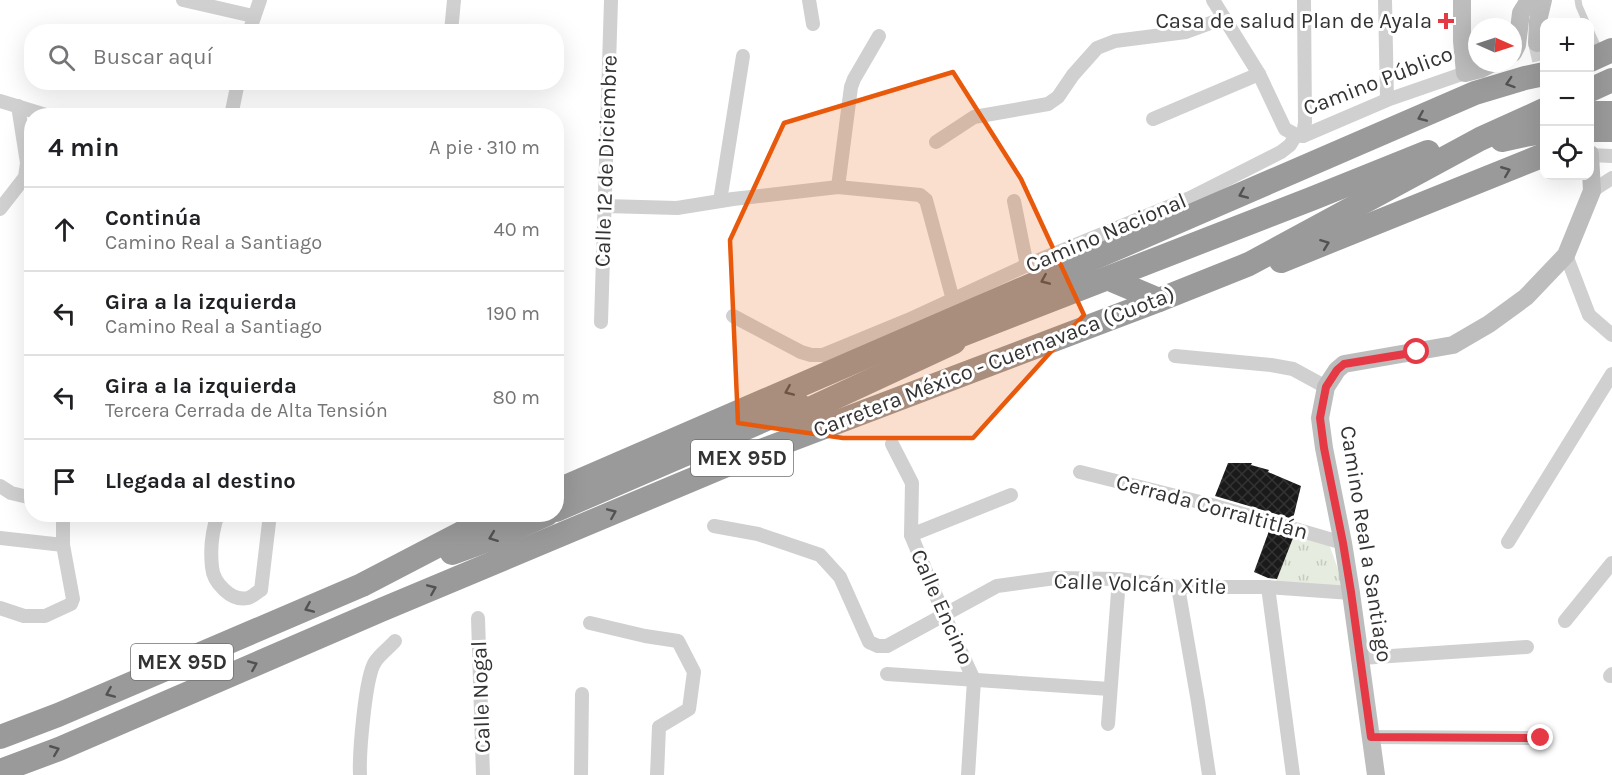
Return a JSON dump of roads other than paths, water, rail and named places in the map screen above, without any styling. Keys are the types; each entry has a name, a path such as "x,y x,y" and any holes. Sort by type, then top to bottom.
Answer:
{"highway":[{"name":"Carretera México - Cuernavaca (Cuota)","path":"564,488 1475,93 1540,75"},
{"path":"1594,88 1612,80"},
{"name":"Carretera México - Cuernavaca (Cuota)","path":"0,771 59,749 381,610 753,454 1249,264 1480,139 1540,112"},
{"path":"1594,113 1612,113"},
{"path":"753,454 785,425 812,408 952,342 1265,223 1444,157 1534,127"},
{"path":"564,507 942,342 1311,199 1472,132 1534,127"},
{"path":"1594,130 1612,130"},
{"path":"1249,264 1279,261 1540,157"},
{"path":"1114,281 1159,300"},
{"name":"MEX 95D","path":"0,737 58,715 362,585 483,522"},
{"path":"362,585 496,537 529,522"}],"street":[{"path":"183,0 253,16"},
{"path":"251,24 260,0"},
{"path":"452,24 454,0"},
{"name":"Calle 12 de Diciembre","path":"601,322 611,0"},
{"path":"809,0 813,24"},
{"name":"Camino Público","path":"1213,0 1259,75 1285,129 1299,135 1387,100 1469,72"},
{"path":"1299,135 1305,122 1304,0"},
{"path":"1385,0 1387,100"},
{"path":"1462,0 1465,73"},
{"path":"1520,18 1521,12 1529,0"},
{"path":"1537,43 1538,21 1543,0"},
{"path":"936,142 974,117 1048,104 1058,97 1073,75 1097,48 1115,41 1186,32 1224,18"},
{"path":"838,187 854,78 879,36"},
{"path":"720,201 744,56"},
{"path":"1153,119 1259,75"},
{"path":"233,108 236,90"},
{"path":"0,101 24,108"},
{"path":"18,106 24,144"},
{"name":"Camino Nacional","path":"733,316 801,352 823,355 1190,198 1281,152 1290,146 1299,135"},
{"path":"1594,155 1612,156"},
{"path":"1592,191 1612,177"},
{"path":"1591,180 1592,191"},
{"path":"606,206 677,208 838,187 920,195 926,200 953,300"},
{"path":"0,209 24,188"},
{"name":"Camino Real a Santiago","path":"1376,775 1351,592 1320,418 1326,387 1337,370 1344,364 1453,345 1526,297 1566,255 1592,191"},
{"path":"1014,201 1027,266"},
{"path":"1566,255 1589,315 1612,335"},
{"path":"1175,356 1293,369 1326,387"},
{"path":"1508,542 1612,374"},
{"name":"Calle Encino","path":"892,444 912,483 911,535 974,680 968,775"},
{"name":"Cerrada Corraltitlán","path":"1080,472 1212,505 1343,543"},
{"path":"0,486 11,493 24,496"},
{"path":"911,535 1011,495"},
{"path":"0,608 24,616 45,616 71,604 73,599 63,545 63,522"},
{"path":"215,522 211,543 212,570 221,587 233,596 248,598 261,590 269,522"},
{"name":"Calle Volcán Xitle","path":"714,526 758,534 820,555 840,577 869,642 878,646 887,646 997,586 1055,579 1119,579 1178,587 1268,587 1351,592"},
{"path":"0,538 63,545"},
{"path":"1565,621 1612,563"},
{"path":"1108,724 1119,579"},
{"path":"1178,587 1209,775"},
{"path":"1268,587 1293,775"},
{"name":"Calle Nogal","path":"478,618 483,775"},
{"path":"590,623 678,641 694,672 688,709 659,727 657,775"},
{"path":"360,775 359,759 368,685 374,663 395,641"},
{"path":"1361,658 1527,647"},
{"path":"887,674 1110,689"},
{"path":"581,775 582,694"},
{"path":"1371,737 1541,738"}],"lane":[{"path":"1578,0 1584,18"},
{"path":"1594,39 1601,55"}],"tunnel":[{"path":"1537,43 1540,55"}],"place":[{"name":"Casa de salud Plan de Ayala","path":"1446,21"}]}
